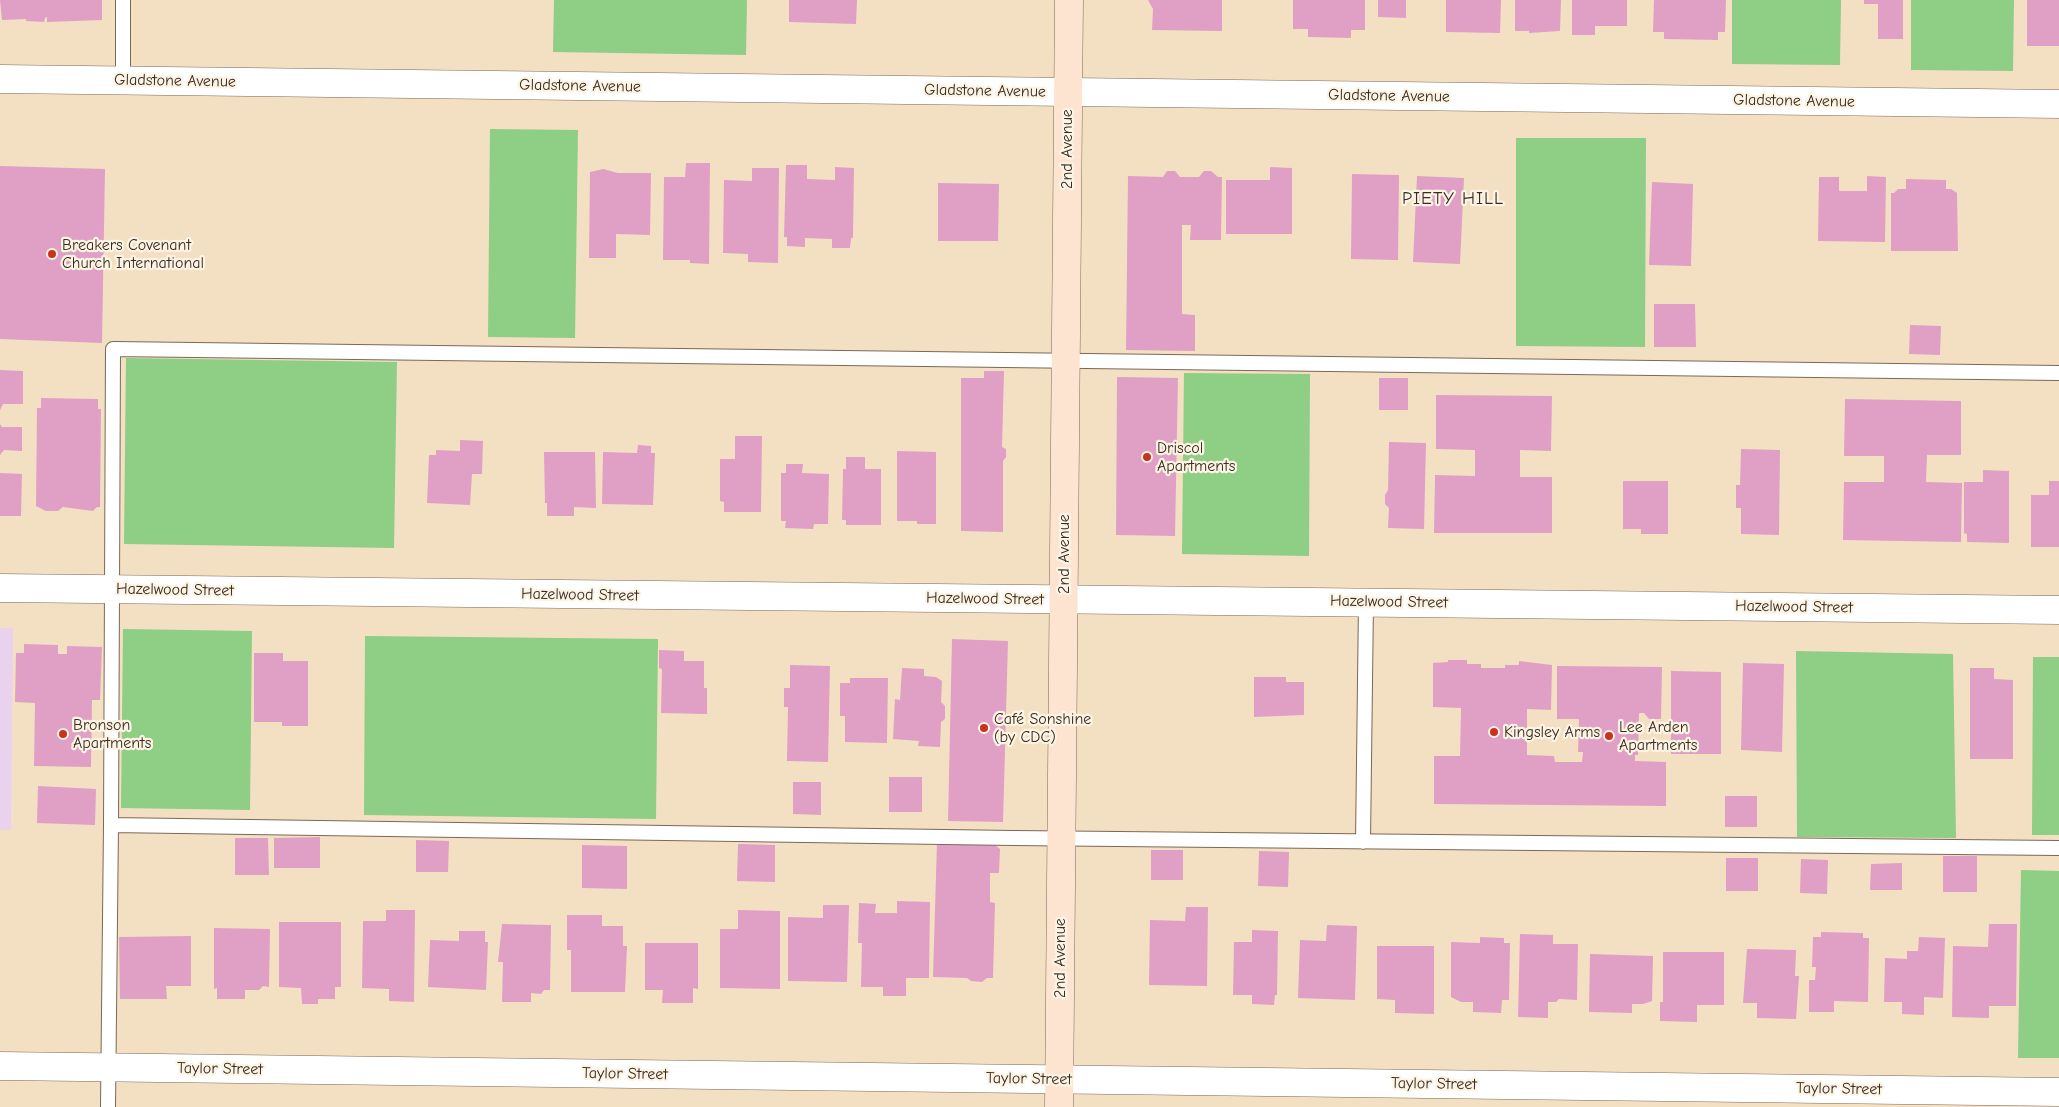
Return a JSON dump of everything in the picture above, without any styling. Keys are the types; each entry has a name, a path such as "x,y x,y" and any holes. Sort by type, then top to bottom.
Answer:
{"street":[{"name":"2nd Avenue","path":"1059,1107 1068,0"},
{"name":"Gladstone Avenue","path":"0,79 2059,104"},
{"name":"Hazelwood Street","path":"0,588 2059,610"},
{"name":"Taylor Street","path":"0,1066 2059,1092"}],"lane":[{"path":"123,81 124,0"},
{"path":"108,1107 112,825 113,349 2059,373"},
{"path":"1363,842 1366,602"},
{"path":"112,825 1363,842 2059,848"}],"shaded area":[{"path":"0,628 13,628 11,830 0,830"}],"green space":[{"path":"554,0 747,0 746,55 553,52"},
{"path":"1732,0 1841,0 1840,65 1732,64"},
{"path":"1911,0 2014,0 2013,71 1911,70"},
{"path":"490,129 578,130 575,338 488,337"},
{"path":"1516,138 1646,138 1645,347 1516,346"},
{"path":"126,358 397,362 394,548 124,544"},
{"path":"1184,373 1310,374 1309,556 1182,554"},
{"path":"123,629 252,631 250,810 121,808"},
{"path":"365,636 658,639 656,819 364,815"},
{"path":"1796,651 1953,654 1956,838 1797,837"},
{"path":"2033,657 2059,657 2059,835 2032,835"},
{"path":"2021,870 2059,871 2059,1058 2018,1058"}],"building":[{"path":"0,0 102,0 102,20 47,22 47,17 44,22 26,21 26,19 2,20"},
{"path":"789,0 857,0 856,24 789,22"},
{"path":"1148,0 1222,0 1222,31 1152,30 1153,9"},
{"path":"1293,0 1365,0 1365,30 1351,30 1351,38 1308,37 1308,29 1293,29"},
{"path":"1378,0 1406,0 1406,18 1378,17"},
{"path":"1446,0 1501,0 1500,33 1446,32"},
{"path":"1515,0 1561,0 1560,31 1529,33 1529,31 1515,31"},
{"path":"1572,0 1627,0 1627,26 1595,26 1595,35 1572,35"},
{"path":"1654,0 1726,0 1725,32 1718,32 1718,40 1664,39 1664,32 1653,32"},
{"path":"1864,0 1903,0 1903,39 1878,39 1878,4 1864,4"},
{"path":"2027,0 2059,0 2059,46 2027,46"},
{"path":"686,163 710,163 709,264 690,263 690,260 663,260 664,177 685,177"},
{"path":"786,165 807,165 807,179 835,180 835,167 854,168 853,238 851,238 850,248 832,248 832,239 805,238 805,247 787,246 787,237 784,237"},
{"name":"Breakers Covenant Church International","path":"0,166 105,169 102,343 0,339"},
{"path":"1270,167 1292,168 1292,234 1226,234 1226,180 1270,180"},
{"path":"752,168 779,168 778,263 748,262 748,254 723,253 724,180 752,181"},
{"path":"603,169 618,173 651,173 650,235 616,234 616,258 589,258 590,172"},
{"path":"1167,171 1175,171 1180,177 1199,177 1204,171 1211,171 1218,177 1222,177 1221,240 1190,240 1191,225 1182,225 1182,314 1195,315 1195,351 1126,350 1128,176 1163,177"},
{"path":"1352,174 1399,175 1398,260 1351,259"},
{"path":"1417,176 1464,178 1460,264 1413,262"},
{"path":"1867,176 1886,177 1885,242 1818,241 1819,177 1839,177 1839,191 1867,191"},
{"path":"1906,179 1946,180 1946,189 1951,189 1957,193 1958,251 1891,251 1891,193 1898,189 1906,189"},
{"path":"1652,182 1693,184 1691,266 1649,265"},
{"path":"938,183 999,184 998,241 938,241"},
{"path":"1654,304 1695,304 1696,347 1654,347"},
{"path":"1910,325 1941,326 1940,355 1909,354"},
{"path":"0,370 23,371 23,404 3,404 0,410"},
{"path":"984,371 1004,371 1002,447 1006,449 1006,457 1003,461 1003,532 961,531 961,378 984,378"},
{"name":"Driscol Apartments","path":"1117,377 1178,378 1175,536 1116,535"},
{"path":"1379,378 1408,378 1408,410 1379,410"},
{"path":"1436,395 1552,396 1551,451 1520,450 1520,477 1552,477 1552,533 1434,533 1435,475 1475,476 1475,450 1436,449"},
{"path":"41,398 98,399 98,409 101,409 100,507 93,511 63,507 58,511 46,511 36,506 37,408 41,408"},
{"path":"1845,399 1961,401 1961,455 1927,455 1926,482 1962,483 1961,542 1843,540 1844,482 1884,482 1884,456 1844,456"},
{"path":"0,424 2,427 22,427 22,451 4,450 0,455"},
{"path":"735,436 762,436 761,512 724,512 724,502 720,501 720,459 735,459"},
{"path":"460,440 483,441 482,474 472,474 470,505 427,503 429,455 436,455 436,450 460,451"},
{"path":"1389,442 1426,443 1424,529 1388,528 1389,508 1385,504 1385,495 1388,490"},
{"path":"638,445 651,446 651,453 655,453 653,505 602,504 603,452 637,453"},
{"path":"1741,449 1780,450 1779,535 1741,534 1741,508 1736,508 1736,485 1740,485"},
{"path":"897,451 936,452 936,524 917,524 917,521 897,521"},
{"path":"544,452 595,452 596,508 574,507 574,516 547,516"},
{"path":"846,457 865,457 865,469 881,469 881,525 846,525 846,520 842,520 843,469 846,469"},
{"path":"786,464 803,464 802,473 829,474 828,524 814,524 813,529 785,528 786,521 781,521 781,473 786,473"},
{"path":"1983,470 2009,471 2009,543 1967,542 1967,534 1964,533 1964,482 1983,482"},
{"path":"0,473 22,474 21,516 0,516"},
{"path":"1623,481 1668,481 1668,534 1641,534 1641,529 1623,529"},
{"path":"2049,481 2059,481 2059,547 2031,547 2031,495 2049,495"},
{"path":"952,639 1008,641 1003,822 948,821"},
{"name":"Bronson Apartments","path":"24,644 58,645 58,654 67,654 67,646 102,647 100,700 92,700 91,767 34,766 35,703 15,702 16,653 24,653"},
{"path":"659,650 684,651 684,661 704,661 704,688 707,688 707,714 661,713 662,669 659,668"},
{"path":"254,653 283,653 283,661 308,661 308,726 282,726 282,722 254,722"},
{"path":"1448,660 1467,660 1467,664 1481,664 1481,668 1505,668 1505,665 1519,665 1519,661 1552,665 1551,710 1527,709 1527,755 1554,756 1555,762 1582,762 1583,752 1578,752 1579,719 1557,719 1557,666 1662,667 1661,719 1649,719 1644,713 1639,713 1638,755 1635,755 1635,761 1666,762 1666,806 1434,804 1434,756 1460,756 1461,708 1433,707 1433,663 1448,662"},
{"path":"1743,663 1784,664 1782,752 1741,750"},
{"path":"790,665 830,666 828,762 787,761 788,707 784,707 784,688 790,688"},
{"path":"902,668 924,669 924,676 936,677 942,681 941,702 945,706 945,719 941,722 940,747 918,746 919,741 893,739 895,699 900,700"},
{"path":"1970,668 1994,668 1994,679 2013,680 2013,759 1970,759"},
{"path":"1671,671 1721,672 1721,754 1671,754"},
{"path":"1254,677 1286,677 1286,682 1304,682 1304,715 1254,717"},
{"path":"850,678 888,678 887,743 845,742 845,716 840,716 840,683 850,683"},
{"path":"889,777 922,777 922,812 889,812"},
{"path":"793,782 821,782 821,815 793,814"},
{"path":"38,786 96,789 95,825 37,823"},
{"path":"1725,796 1757,796 1757,827 1725,827"},
{"path":"320,837 320,868 274,868 274,838"},
{"path":"235,838 268,838 269,875 235,875"},
{"path":"416,840 449,841 448,872 416,872"},
{"path":"937,842 994,844 1000,849 999,873 990,873 990,902 995,903 993,978 987,978 982,982 971,981 967,978 933,977"},
{"path":"738,844 775,845 775,882 737,881"},
{"path":"582,845 627,846 627,889 582,888"},
{"path":"1151,850 1183,850 1183,880 1151,880"},
{"path":"1259,851 1289,852 1288,887 1258,886"},
{"path":"1943,856 1977,856 1977,892 1943,892"},
{"path":"1726,858 1758,858 1758,891 1726,891"},
{"path":"1801,859 1828,860 1827,894 1800,893"},
{"path":"1902,863 1902,890 1870,890 1871,864"},
{"path":"897,901 930,902 929,978 906,978 906,996 883,996 883,987 861,987 862,943 858,943 859,903 876,904 875,913 897,913"},
{"path":"823,905 849,905 847,982 788,981 788,917 823,918"},
{"path":"1186,907 1208,907 1207,986 1149,985 1150,920 1185,921"},
{"path":"386,910 415,910 414,1002 389,1001 389,989 362,988 363,921 386,921"},
{"path":"738,910 780,911 780,989 720,988 720,929 738,929"},
{"path":"567,915 602,915 602,926 623,926 623,946 627,946 625,992 571,992 571,950 567,950"},
{"path":"279,922 341,922 341,987 335,987 335,999 318,999 318,1004 302,1004 301,988 279,987"},
{"path":"502,924 551,925 550,990 544,990 541,994 531,993 531,1002 502,1002 503,962 498,962"},
{"path":"1989,924 2017,924 2016,1006 1989,1006 1989,1018 1952,1017 1953,946 1988,947"},
{"path":"1327,925 1357,926 1355,1000 1298,998 1300,940 1326,941"},
{"path":"214,928 270,929 269,987 263,986 259,990 245,990 245,999 217,999 217,988 214,989"},
{"path":"1252,930 1278,931 1277,995 1275,995 1274,1005 1252,1004 1252,995 1233,995 1234,942 1252,942"},
{"path":"459,931 485,931 485,942 488,942 486,990 428,987 430,940 459,941"},
{"path":"1821,932 1863,933 1863,938 1869,938 1868,1002 1834,1001 1834,1012 1809,1012 1809,980 1815,980 1816,967 1812,967 1813,937 1821,937"},
{"path":"1520,934 1553,935 1553,944 1578,944 1577,1000 1559,999 1556,1002 1548,1002 1548,1018 1518,1017"},
{"path":"191,936 191,986 166,986 167,999 120,999 119,937"},
{"path":"1480,937 1504,938 1504,943 1510,943 1509,1000 1502,1000 1501,1013 1473,1012 1473,1002 1461,1002 1451,997 1451,942 1480,943"},
{"path":"1919,937 1945,938 1943,998 1924,997 1924,1015 1902,1014 1902,1002 1884,1002 1885,958 1907,959 1907,951 1918,951"},
{"path":"645,943 698,943 698,989 693,988 693,1003 662,1003 663,990 645,990"},
{"path":"1377,946 1434,946 1434,1014 1395,1013 1395,1000 1377,999"},
{"path":"1747,949 1796,950 1795,976 1799,976 1796,1019 1757,1018 1757,1003 1743,1003"},
{"path":"1663,952 1724,952 1724,1005 1697,1005 1697,1022 1660,1021 1660,1002 1663,1002"},
{"path":"1590,954 1653,956 1652,1001 1643,1004 1632,1004 1632,1013 1589,1012"}],"place":[{"name":"Breakers Covenant Church International","path":"52,254"},
{"name":"Driscol Apartments","path":"1147,457"},
{"name":"Café Sonshine (by CDC)","path":"984,728"},
{"name":"Kingsley Arms","path":"1494,732"},
{"name":"Bronson Apartments","path":"63,734"},
{"name":"Lee Arden Apartments","path":"1609,736"}],"district":[{"name":"PIETY HILL","path":"1453,199"}]}
